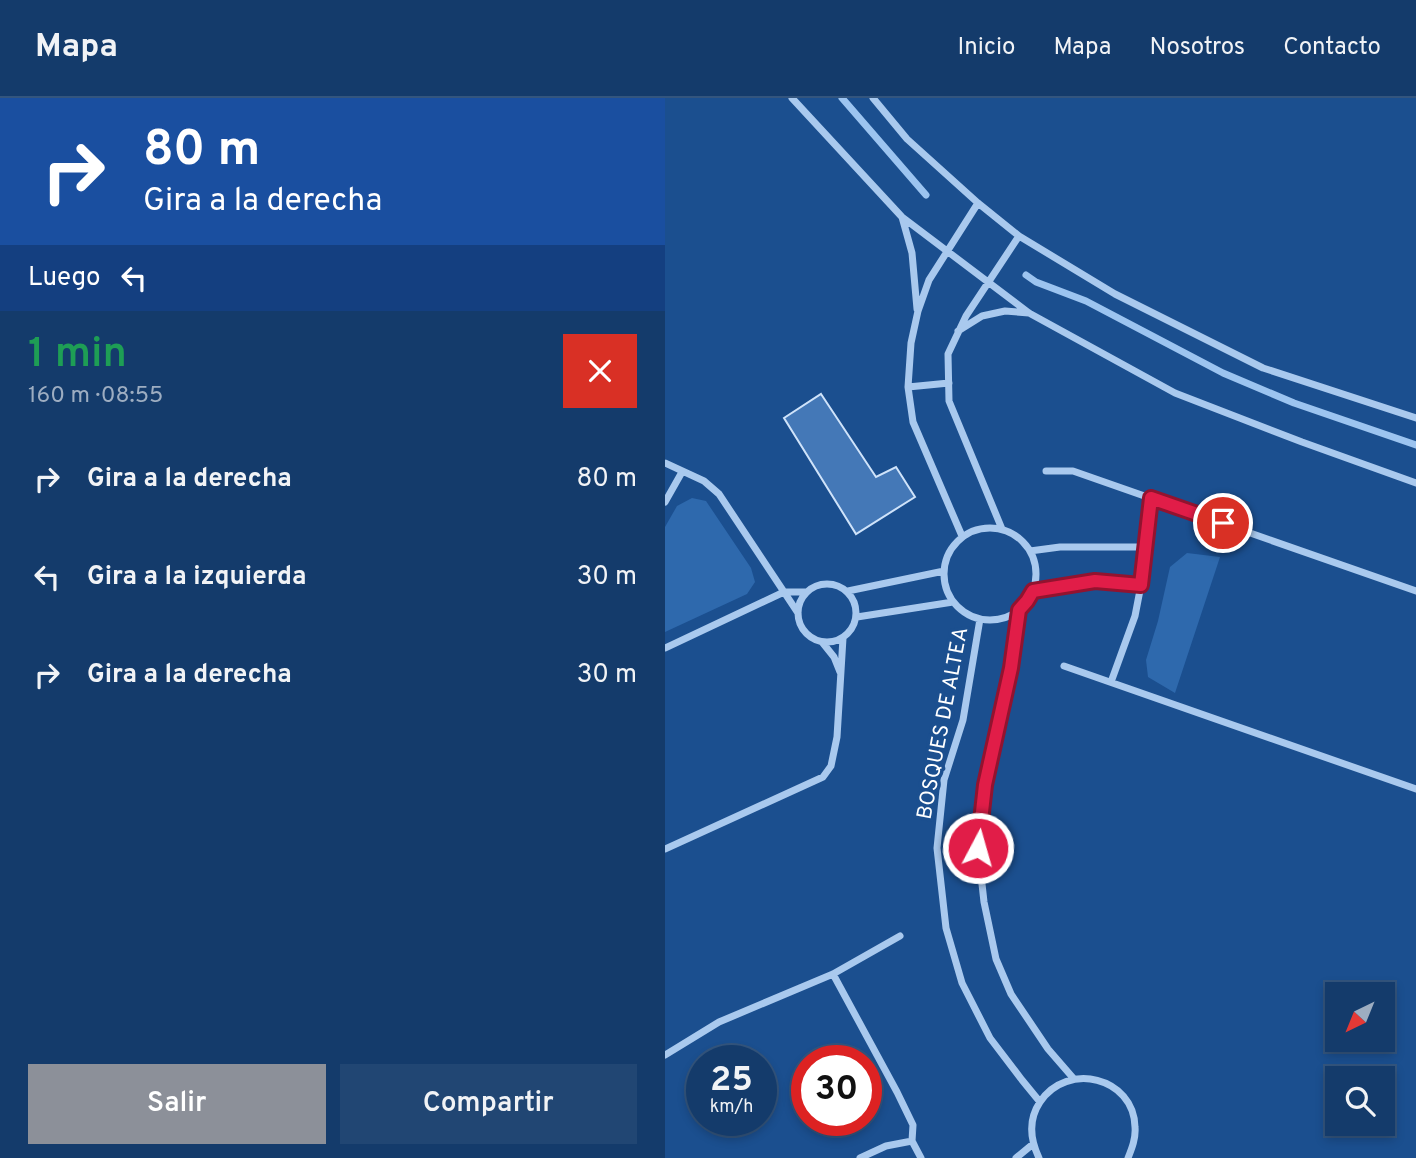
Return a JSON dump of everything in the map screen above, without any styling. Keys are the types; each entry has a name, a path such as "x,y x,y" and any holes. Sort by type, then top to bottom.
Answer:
{"street":[{"path":"792,98 902,217 1029,313 1175,393 1416,483"},
{"path":"873,98 907,139 978,203 1019,236 1115,294 1263,368 1416,418"},
{"path":"962,536 913,422 908,387 911,343 929,280 978,203"},
{"path":"902,217 912,253 918,311"},
{"path":"1002,529 949,401 948,354 965,316 1019,236"},
{"path":"958,332 982,316 1005,310 1029,313"},
{"path":"908,387 949,383"},
{"path":"665,463 704,481 719,494 798,614 804,632 812,639 822,642 837,641 850,633 857,617 856,607 848,592 831,584 822,584 806,592 801,598 798,614"},
{"path":"665,502 682,471"},
{"path":"1046,471 1073,471 1416,591"},
{"path":"1111,682 1135,616 1151,498"},
{"path":"1002,529 1023,541 1030,551 1035,564 1033,591 1019,610 994,620 980,619 961,609 948,592 944,571 947,558 962,536 975,530 1002,529"},
{"path":"1030,551 1060,547 1146,547"},
{"path":"848,592 944,571"},
{"path":"1033,591 1095,581 1141,585"},
{"path":"665,648 784,592 806,592"},
{"path":"857,617 954,602"},
{"path":"1019,610 1011,668 985,785 978,848 984,902 996,959 1011,993 1048,1049 1074,1079"},
{"name":"BOSQUES DE ALTEA","path":"980,619 964,720 944,780 937,848 946,928 962,983 990,1038 1040,1102"},
{"path":"665,849 823,778 831,766 837,737 843,638"},
{"path":"822,642 834,657 842,676"},
{"path":"1064,666 1416,789"},
{"path":"665,1055 719,1022 833,974 900,936"},
{"path":"833,974 913,1125 912,1141 921,1158"},
{"path":"1039,1158 1033,1144 1031,1127 1035,1110 1044,1095 1058,1084 1091,1078 1107,1084 1121,1094 1131,1108 1136,1124 1135,1142 1128,1158"},
{"path":"860,1158 886,1146 912,1141"},
{"path":"1016,1158 1033,1144"}],"shaded area":[{"path":"692,498 706,501 751,568 755,582 747,594 665,632 665,527 677,506"},
{"path":"1187,553 1220,557 1175,693 1148,677 1146,660 1170,567"}],"building":[{"path":"821,394 876,477 896,467 915,497 856,534 784,418"}],"waterway":[{"path":"842,98 926,195"},
{"path":"1026,275 1036,282 1086,301 1223,373 1294,403 1416,445"}],"route":[{"path":"978,848 985,785 1011,668 1019,610 1033,591 1095,581 1141,585 1151,498 1223,523"}]}
